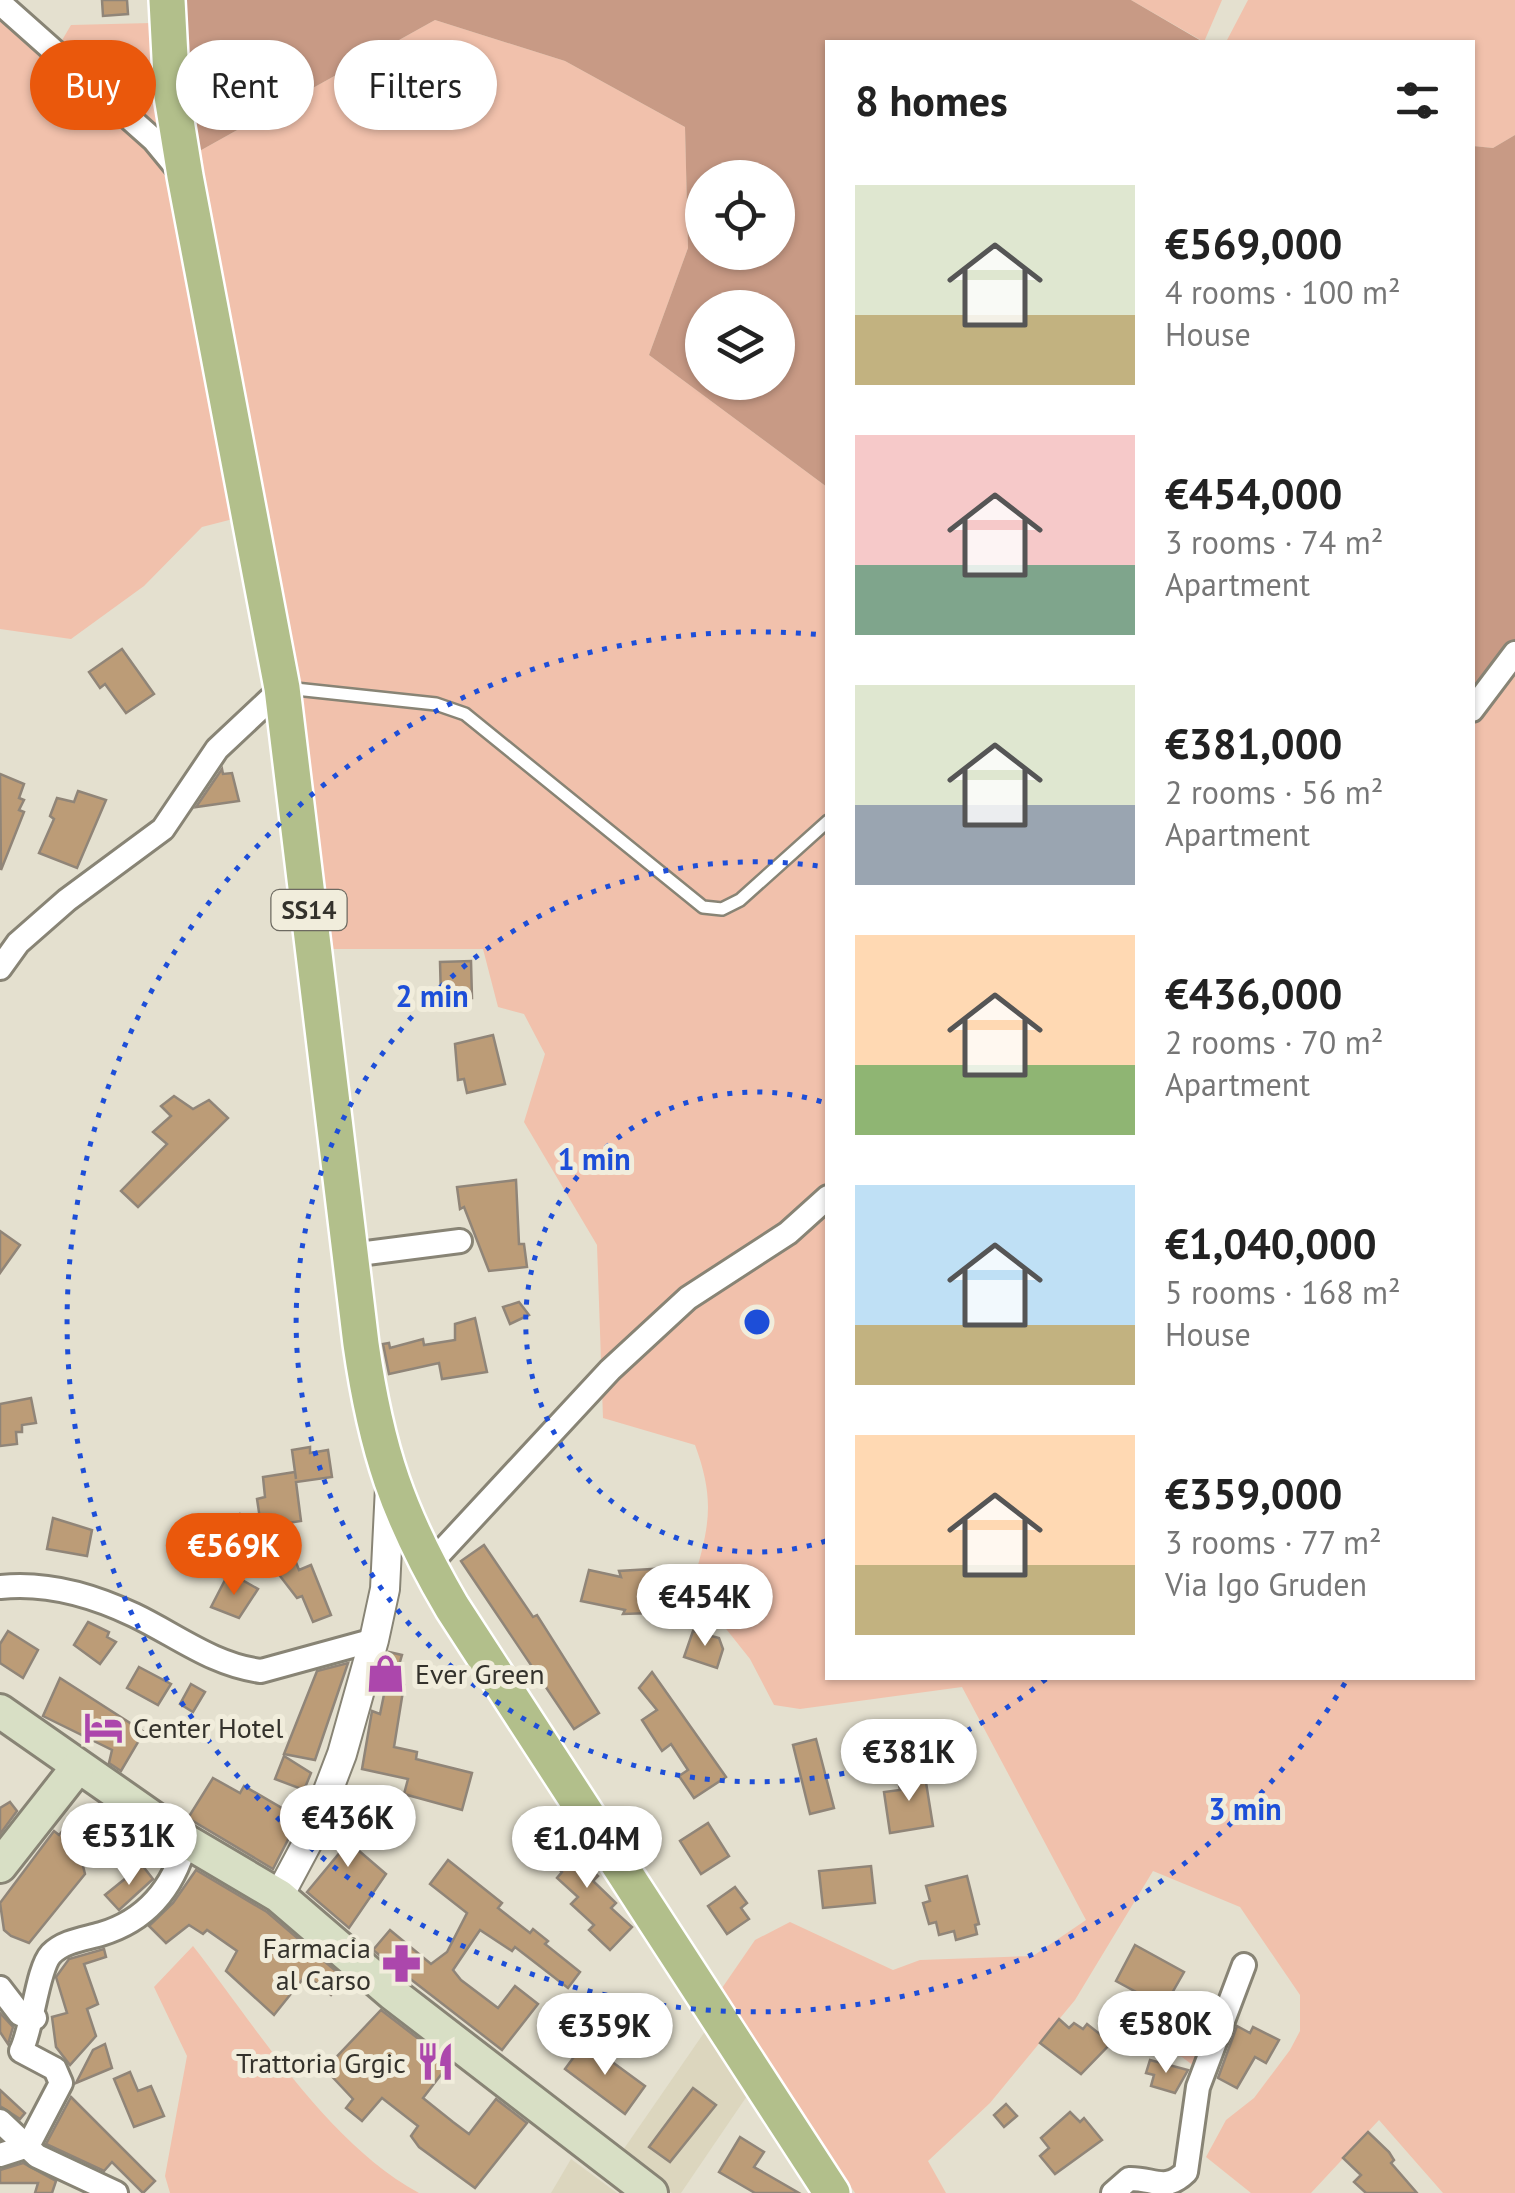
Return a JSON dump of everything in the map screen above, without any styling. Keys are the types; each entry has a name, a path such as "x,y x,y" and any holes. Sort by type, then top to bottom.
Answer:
{"main road":[{"name":"SS14","path":"167,0 172,96 185,176 282,688 367,1388 390,1486 428,1566 832,2193"},
{"path":"0,1711 186,1842 279,1896 393,1994 651,2193"},
{"path":"0,1866 76,1768"}],"street":[{"path":"0,3 154,140 185,176"},
{"path":"1475,706 1515,653"},
{"path":"0,968 18,943 67,900 162,828 217,749 282,688"},
{"path":"385,1589 428,1566 448,1549 568,1413 688,1298 788,1233 825,1200"},
{"path":"351,1255 460,1240"},
{"path":"279,1896 310,1838 342,1754 374,1640 385,1589 390,1486"},
{"path":"0,1587 40,1584 88,1598 133,1614 246,1670 261,1671 374,1640"},
{"path":"0,2156 28,2146 61,2083 55,2069 43,2059 11,2052 35,2018 46,1960 64,1945 125,1926 172,1884 186,1842"},
{"path":"1113,2193 1130,2179 1158,2187 1172,2184 1186,2172 1198,2087 1244,1965"},
{"path":"0,1988 20,2014 35,2018"},
{"path":"0,2121 59,2168 116,2193"}],"lane":[{"path":"282,688 436,704 464,714 703,908 722,909 740,900 825,823"}],"shaded area":[{"path":"0,0 58,40 30,40 30,130 156,130 156,53 233,519 202,527 144,586 71,639 0,629"},
{"path":"184,0 1131,0 1200,40 825,40 825,486 710,400 795,400 795,290 685,290 685,382 649,355 685,256 685,270 795,270 795,160 686,160 685,127 565,61 435,20 399,40 334,40 334,76 314,87 314,40 187,40"},
{"path":"1131,0 1222,0 1205,40"},
{"path":"1248,0 1515,0 1515,135 1493,148 1475,146 1475,40 1227,40"},
{"path":"435,20 565,61 685,127 685,256 649,355 685,382 685,400 710,400 825,486 825,1680 1475,1680 1475,716 1515,664 1515,2193 1443,2193 1379,2120 1311,2193 1251,2193 1206,2157 1226,2120 1254,2098 1290,2050 1300,2031 1300,1995 1240,1907 1153,1871 1075,2000 990,2103 928,2161 946,2193 855,2193 722,1988 755,1940 790,1922 893,1970 920,1960 1033,1956 1086,1920 962,1687 800,1709 774,1705 750,1659 692,1586 708,1515 702,1465 695,1445 603,1418 597,1245 524,1122 545,1054 524,1014 498,1007 483,949 328,949 196,153 237,130 314,130 314,87 334,76 334,130 497,130 497,40 399,40"},
{"path":"151,23 154,40 62,40 71,25"},
{"path":"194,130 237,130 196,153"},
{"path":"1515,135 1515,640 1475,694 1475,146 1493,148"},
{"path":"193,1946 324,2114 354,2145 419,2193 170,2193 165,2176 187,2056 154,1987"},
{"path":"1181,2010 1218,2033 1202,2072 1182,2057 1159,2051"},
{"path":"708,2027 749,2093 681,2193 672,2193 621,2153"},
{"path":"571,2159 617,2193 551,2193"}],"building":[{"path":"102,0 127,0 128,14 103,16"},
{"path":"122,649 154,694 126,713 105,684 100,688 89,672"},
{"path":"222,769 223,774 232,773 239,801 196,807"},
{"path":"0,774 24,784 19,798 24,800 19,810 24,812 1,870"},
{"path":"78,791 106,800 77,868 39,853 54,819 50,816 57,798 74,802"},
{"path":"471,961 472,998 441,999 440,962"},
{"path":"493,1035 505,1084 467,1093 464,1079 458,1080 455,1044"},
{"path":"174,1096 193,1109 209,1100 228,1118 138,1207 121,1191 167,1144 153,1132 171,1116 161,1106"},
{"path":"516,1180 519,1244 524,1244 527,1267 489,1271 464,1207 460,1209 457,1187"},
{"path":"0,1231 20,1245 0,1273"},
{"path":"519,1302 529,1315 510,1324 503,1307"},
{"path":"475,1318 487,1372 442,1379 439,1363 389,1374 383,1344 389,1343 390,1348 423,1339 424,1345 455,1340 455,1324"},
{"path":"31,1398 36,1423 22,1425 22,1432 16,1432 17,1444 0,1446 0,1404"},
{"path":"310,1447 310,1453 328,1450 332,1477 296,1482 301,1521 281,1524 299,1570 311,1565 331,1615 313,1622 302,1596 297,1598 236,1519 240,1514 262,1532 257,1499 265,1497 263,1477 295,1472 296,1479 292,1450"},
{"path":"53,1518 92,1530 87,1556 47,1549"},
{"path":"484,1545 533,1617 537,1615 599,1713 574,1729 461,1561"},
{"path":"684,1567 678,1596 652,1594 652,1613 623,1614 625,1610 581,1601 589,1570 621,1577 619,1571"},
{"path":"729,1568 733,1595 707,1605 714,1569"},
{"path":"226,1578 238,1586 242,1580 258,1589 239,1618 211,1607"},
{"path":"88,1622 109,1632 107,1637 116,1642 100,1664 74,1645"},
{"path":"8,1631 38,1650 23,1678 0,1663 0,1644"},
{"path":"693,1631 719,1638 723,1649 717,1668 684,1657"},
{"path":"389,1652 402,1655 394,1682 404,1685 394,1747 417,1752 416,1759 472,1773 462,1810 404,1794 408,1779 362,1769 372,1711 380,1714 387,1680 381,1678"},
{"path":"348,1663 315,1760 284,1754 317,1671"},
{"path":"139,1667 171,1684 158,1705 127,1688"},
{"path":"652,1672 726,1777 694,1798 679,1776 688,1770 671,1744 662,1751 642,1720 657,1710 639,1688"},
{"name":"Center Hotel","path":"60,1678 144,1732 121,1771 109,1763 112,1750 43,1716"},
{"path":"191,1684 205,1692 193,1712 180,1704"},
{"path":"816,1739 834,1808 810,1814 793,1745"},
{"path":"284,1756 311,1773 304,1790 275,1779"},
{"path":"924,1770 933,1826 890,1833 884,1792 900,1790 897,1774"},
{"path":"213,1778 240,1793 244,1786 299,1818 273,1869 188,1818"},
{"path":"351,1799 371,1812 351,1844 386,1874 349,1928 307,1892 341,1851 327,1843"},
{"path":"10,1802 17,1811 0,1834 0,1808"},
{"path":"69,1823 98,1846 83,1866 85,1874 29,1943 11,1936 4,1930 0,1903 54,1831 59,1835"},
{"path":"708,1823 729,1856 701,1874 680,1841"},
{"path":"566,1831 586,1852 580,1859 598,1876 593,1881 616,1903 611,1908 632,1927 610,1950 589,1930 594,1925 571,1904 578,1897 557,1878 562,1872 544,1855"},
{"path":"448,1860 502,1903 498,1908 530,1933 533,1929 580,1972 568,1988 515,1947 512,1951 480,1930 453,1970 498,2008 515,1986 538,2004 502,2050 373,1950 390,1930 431,1964 447,1952 467,1913 430,1884"},
{"path":"142,1865 153,1879 119,1910 105,1895"},
{"path":"871,1866 875,1903 823,1908 819,1871"},
{"path":"196,1870 267,1912 344,1978 331,1995 306,1975 274,2015 226,1971 237,1951 207,1930 203,1934 189,1925 166,1943 149,1926 173,1903"},
{"path":"967,1876 979,1924 975,1925 977,1934 956,1940 954,1931 939,1935 936,1922 929,1924 923,1903 930,1901 926,1886"},
{"path":"735,1887 747,1903 741,1908 749,1919 727,1934 708,1906"},
{"path":"1135,1945 1184,1972 1164,2007 1116,1981"},
{"path":"104,1949 106,1957 84,1964 98,2004 87,2009 96,2036 70,2065 56,2047 52,2017 67,2013 56,1977 69,1959"},
{"path":"381,2010 450,2063 423,2098 453,2122 469,2134 496,2099 527,2123 475,2188 419,2147 411,2136 418,2126 382,2098 362,2121 346,2108 353,2099 325,2069"},
{"path":"0,2013 13,2027 8,2044 0,2032"},
{"path":"1059,2019 1069,2028 1074,2023 1083,2029 1087,2024 1111,2043 1081,2074 1040,2043"},
{"path":"1237,2026 1250,2033 1253,2027 1279,2040 1266,2063 1255,2057 1237,2088 1218,2078"},
{"path":"585,2042 645,2086 625,2114 565,2069"},
{"path":"105,2044 112,2068 76,2083 93,2050"},
{"path":"1150,2060 1188,2070 1175,2093 1151,2086 1154,2075 1146,2073"},
{"path":"130,2072 138,2091 151,2086 164,2116 134,2127 114,2079"},
{"path":"693,2088 716,2105 670,2162 649,2147"},
{"path":"0,2090 25,2113 20,2119 0,2106"},
{"path":"71,2097 155,2181 143,2193 112,2162 104,2171 46,2144"},
{"path":"1006,2104 1017,2116 1004,2127 994,2115"},
{"path":"1070,2112 1080,2122 1084,2118 1102,2140 1055,2174 1040,2156 1049,2148 1041,2138"},
{"path":"1368,2132 1389,2152 1394,2160 1391,2163 1417,2193 1366,2193 1354,2182 1361,2175 1343,2158"},
{"path":"740,2137 764,2152 754,2167 799,2193 755,2193 719,2172"},
{"path":"23,2163 56,2181 52,2193 35,2193 38,2183 0,2183 0,2170"}],"place":[{"name":"Ever Green","path":"385,1673"},
{"name":"Center Hotel","path":"103,1727"},
{"name":"Farmacia al Carso","path":"401,1963"},
{"name":"Trattoria Grgic","path":"436,2062"}]}
